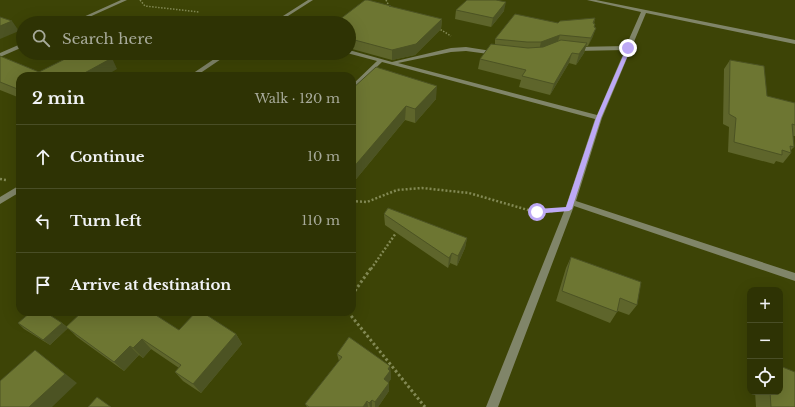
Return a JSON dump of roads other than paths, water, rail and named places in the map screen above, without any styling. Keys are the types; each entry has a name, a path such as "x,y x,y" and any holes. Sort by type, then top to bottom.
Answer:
{"street":[{"path":"87,16 122,0"},
{"path":"286,16 312,0"},
{"path":"589,0 795,42"},
{"path":"492,407 570,206 599,118 644,11"},
{"path":"0,55 16,47"},
{"path":"567,48 587,50 628,48"},
{"path":"391,63 451,50 469,49 502,54"},
{"path":"356,54 599,118"},
{"path":"198,72 216,60"},
{"path":"356,84 381,60"},
{"path":"0,201 16,191"},
{"path":"570,206 795,277"}]}
